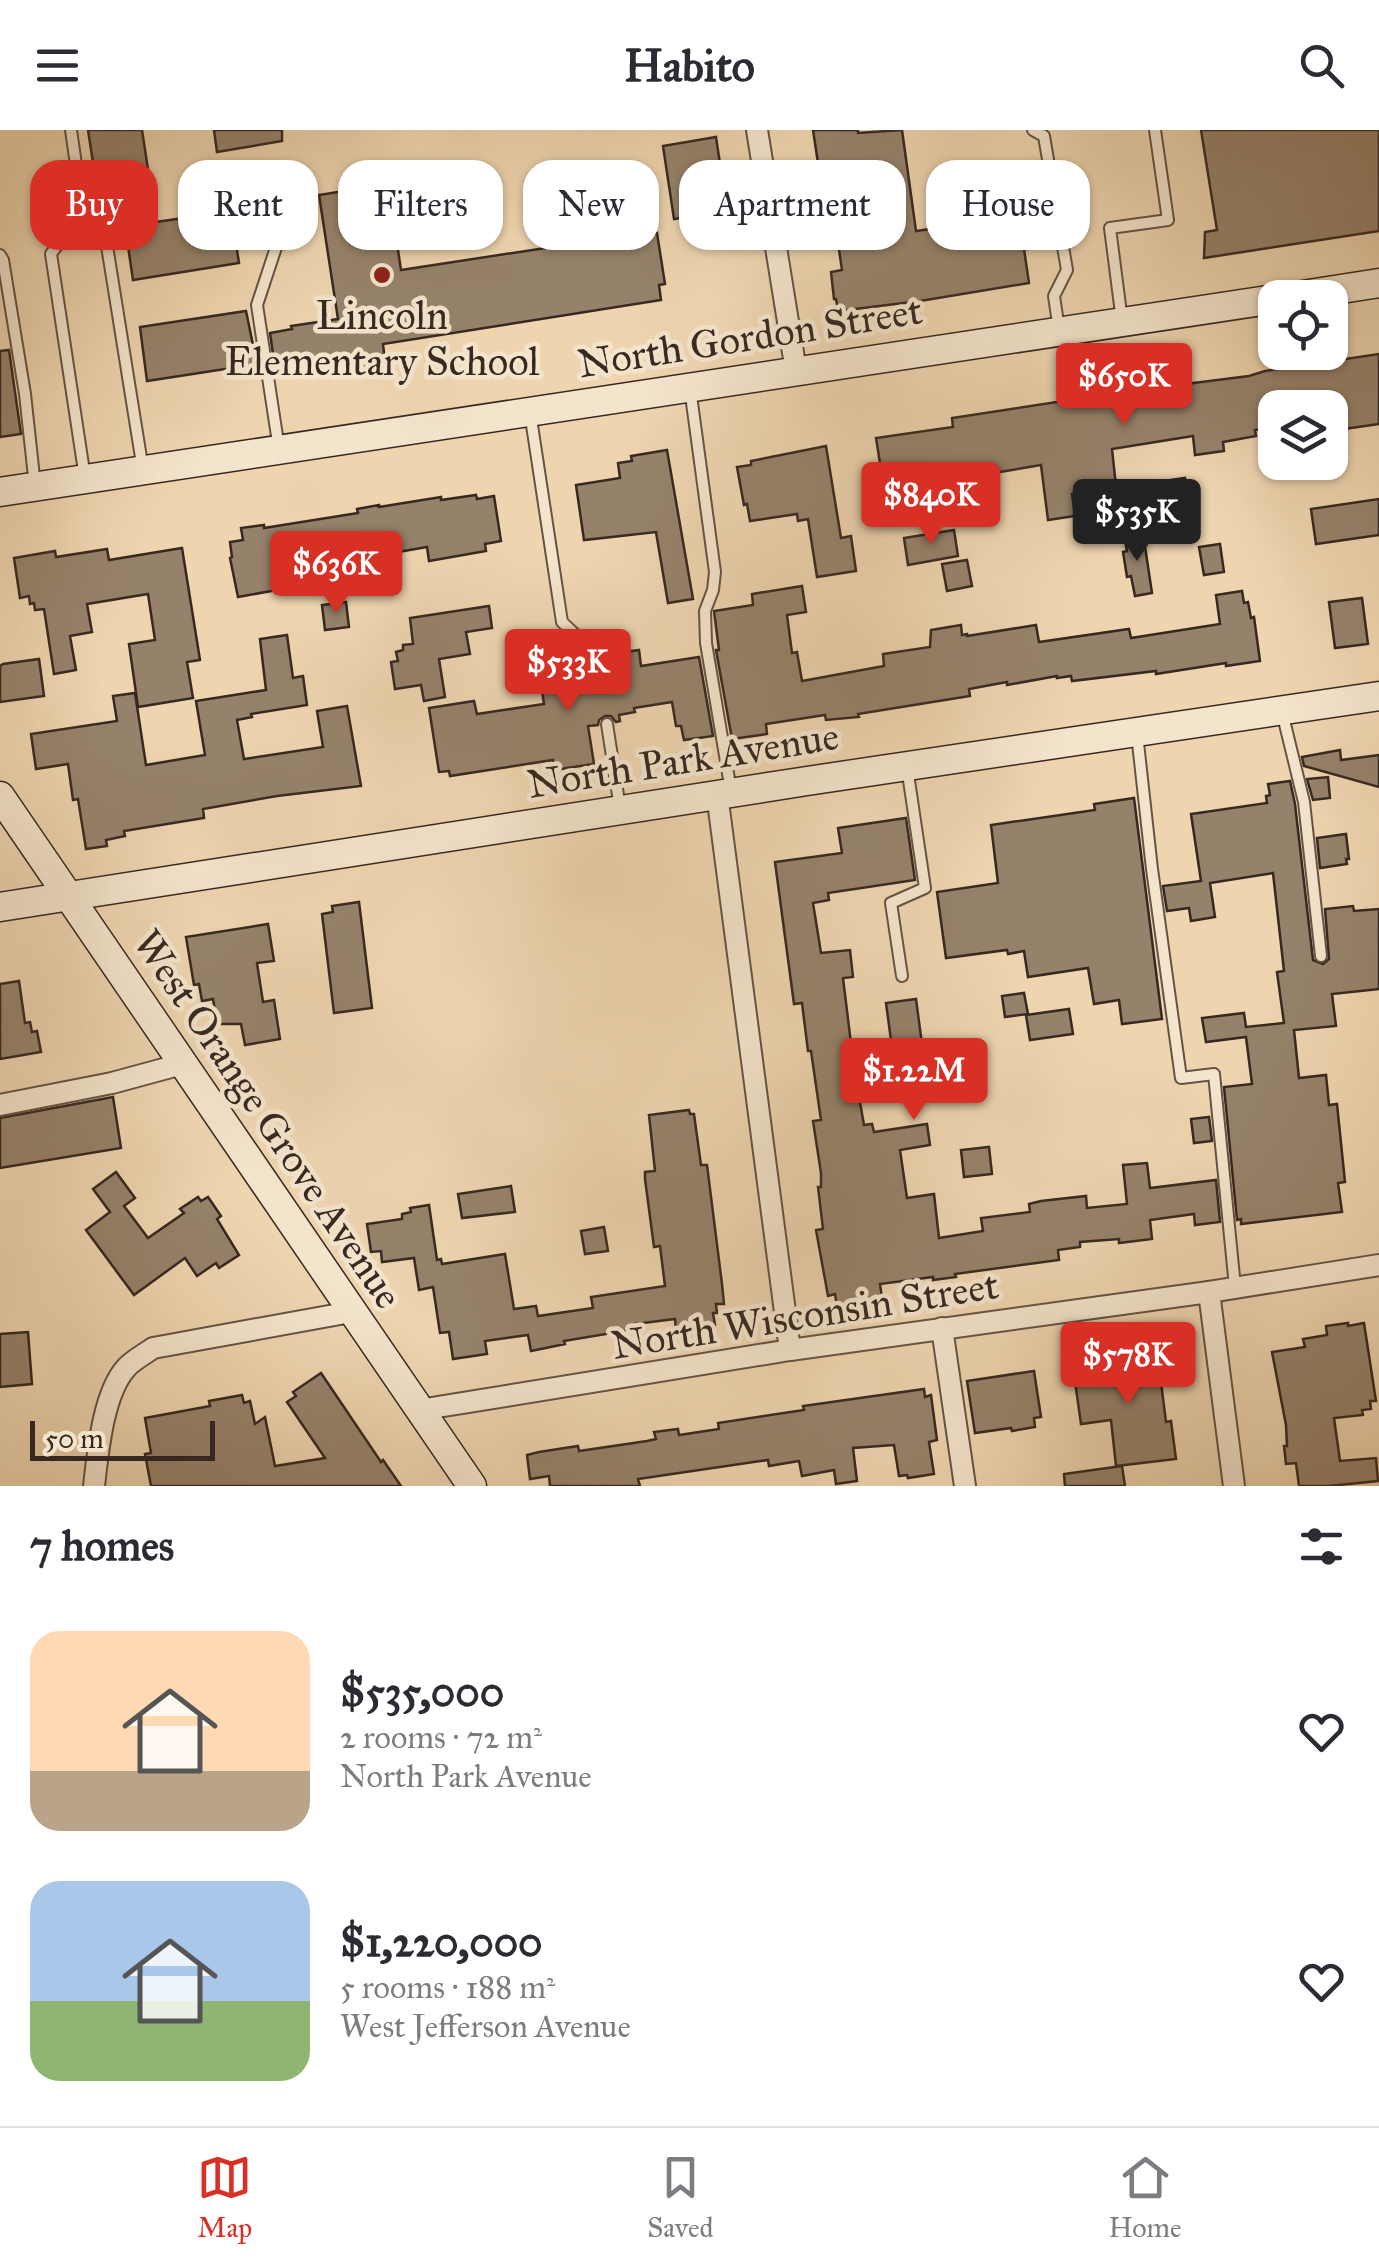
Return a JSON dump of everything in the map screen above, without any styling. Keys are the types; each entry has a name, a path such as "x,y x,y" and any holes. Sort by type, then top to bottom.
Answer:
{"street":[{"path":"757,130 796,371"},
{"path":"1348,288 1379,283"},
{"name":"North Gordon Street","path":"0,492 1258,302"},
{"name":"North Park Avenue","path":"0,907 1379,696"},
{"path":"724,794 790,1350"},
{"name":"West Orange Grove Avenue","path":"0,796 472,1486"},
{"path":"0,1105 112,1084 182,1064"},
{"name":"North Wisconsin Street","path":"419,1410 790,1350 1379,1265"},
{"path":"1209,1292 1234,1486"},
{"path":"94,1486 113,1391 127,1367 153,1348 351,1312"},
{"path":"942,1328 966,1486"}],"lane":[{"path":"71,130 75,160"},
{"path":"1033,130 1044,136 1066,270 1054,296 1060,330"},
{"path":"1122,322 1110,228 1168,220 1155,130"},
{"path":"53,250 85,480"},
{"path":"108,250 144,470"},
{"path":"275,250 257,305 279,450"},
{"path":"0,255 26,394 35,487"},
{"path":"690,387 715,572 706,611 706,643 724,794"},
{"path":"530,412 562,622 577,636 592,641 596,656"},
{"path":"1282,711 1304,802 1321,956"},
{"path":"607,724 620,810"},
{"path":"1137,732 1181,1078 1214,1074 1235,1288"},
{"path":"902,976 891,904 925,888 907,766"}],"building":[{"path":"88,130 142,130 147,160 93,160"},
{"path":"214,130 282,130 282,141 217,152"},
{"path":"813,130 902,130 916,231 926,230 926,250 1024,250 1029,283 838,311 831,272 842,270 839,250 906,250 906,160 818,160"},
{"path":"1201,130 1379,130 1379,231 1204,258 1205,232 1217,230"},
{"path":"716,137 719,160 679,160 679,218 674,219 663,146"},
{"path":"338,192 338,250 398,250 401,270 532,250 659,250 659,246 665,284 659,285 661,300 383,344 385,362 374,363 374,367 281,378 270,333 338,319 319,195"},
{"path":"178,219 178,250 237,250 239,263 133,280 129,250 158,250 158,222"},
{"path":"246,311 257,364 147,381 140,327"},
{"path":"9,350 21,434 0,437 0,351"},
{"path":"1379,354 1379,424 1348,428 1348,390 1258,390 1256,436 1223,442 1224,451 1195,455 1193,436 1112,449 1116,486 1072,494 1075,516 1048,520 1041,465 969,480 966,469 927,475 930,494 886,501 876,438 953,427 952,418 1272,370 1348,370 1348,359"},
{"path":"826,446 841,538 851,536 856,571 817,577 808,519 798,521 797,514 750,521 737,467"},
{"path":"667,450 693,599 668,603 656,532 584,540 576,485 620,478 618,463 632,461 631,456"},
{"path":"1185,478 1192,523 1162,528 1158,503 1166,502 1163,481"},
{"path":"476,495 477,499 494,496 501,541 485,544 486,551 429,561 427,547 352,564 352,560 275,572 277,590 238,597 230,542 243,540 241,528 358,513 357,509 379,505"},
{"path":"1379,499 1379,535 1316,544 1311,509"},
{"path":"954,530 958,556 908,565 904,538"},
{"path":"1143,533 1152,593 1135,596 1131,576 1127,577 1124,535"},
{"path":"1220,544 1224,572 1204,575 1199,547"},
{"path":"182,548 200,660 187,662 193,698 138,707 129,644 155,640 148,594 87,604 92,632 70,636 76,670 54,674 44,609 35,610 29,596 20,598 14,558 55,551 56,557 107,549 109,560"},
{"path":"967,560 972,586 947,591 942,564"},
{"path":"802,586 806,612 787,615 792,653 797,652 802,681 884,666 883,654 930,647 931,630 961,625 962,635 967,636 1036,625 1039,642 1129,629 1131,638 1220,624 1216,595 1242,591 1244,603 1248,602 1251,618 1254,617 1260,661 1072,681 1071,676 1057,676 1007,682 969,689 970,696 858,714 859,717 826,720 825,715 766,724 767,734 732,739 716,650 714,611 753,605 752,594"},
{"path":"1362,598 1368,644 1335,648 1329,602"},
{"path":"346,602 349,627 325,630 322,605"},
{"path":"489,606 492,628 466,632 470,654 439,659 445,697 424,701 421,685 395,689 391,662 398,661 396,652 403,650 403,645 413,644 410,618"},
{"path":"287,635 293,678 303,676 307,705 237,720 244,759 323,747 317,711 347,706 361,786 203,809 204,818 124,831 125,836 106,840 107,846 86,849 68,764 36,769 31,734 117,721 113,696 135,693 146,765 205,755 196,701 266,690 260,639"},
{"path":"639,650 641,666 699,657 713,736 684,740 681,726 676,726 672,702 634,708 635,712 619,715 620,721 616,722 605,716 598,725 588,726 594,764 554,770 553,760 450,776 449,771 439,772 429,708 474,701 477,714 544,704 538,664 587,658 597,666 603,663 605,655"},
{"path":"39,659 44,696 0,702 0,666"},
{"path":"1340,750 1341,760 1379,755 1379,787 1304,766 1302,757"},
{"path":"1328,777 1330,798 1313,800 1307,779"},
{"path":"1290,781 1313,960 1323,964 1329,959 1325,909 1379,909 1379,989 1332,994 1336,1026 1294,1030 1299,1078 1326,1075 1329,1105 1337,1104 1345,1182 1338,1183 1342,1212 1241,1224 1241,1219 1237,1220 1224,1087 1252,1084 1246,1037 1206,1042 1202,1018 1244,1013 1246,1027 1284,1023 1277,972 1284,971 1273,873 1210,883 1215,917 1191,921 1189,908 1167,911 1163,886 1201,881 1191,814 1267,803 1268,784"},
{"path":"1134,798 1162,1019 1122,1024 1119,1000 1094,1004 1088,968 1028,977 1024,951 946,958 937,892 998,883 991,825 1095,810 1094,804"},
{"path":"906,818 915,880 828,893 829,900 813,903 821,953 850,950 853,977 843,978 864,1125 872,1124 874,1132 927,1124 930,1145 900,1150 907,1198 934,1194 939,1238 983,1231 981,1218 1030,1212 1029,1204 1041,1201 1086,1196 1087,1208 1127,1204 1123,1165 1147,1163 1150,1188 1216,1180 1220,1222 1195,1225 1194,1214 1150,1220 1152,1239 1080,1242 1080,1247 1058,1250 1059,1260 955,1274 956,1277 880,1284 882,1298 874,1299 875,1307 851,1311 850,1304 837,1306 835,1294 828,1296 816,1230 823,1229 818,1187 821,1173 813,1121 821,1120 802,1003 794,1004 775,862 842,853 838,828"},
{"path":"1346,834 1347,864 1320,868 1317,838"},
{"path":"359,902 372,1008 334,1013 322,914 333,912 332,906"},
{"path":"268,924 274,961 257,963 263,1002 274,1000 280,1039 245,1045 241,1024 217,1024 213,999 202,1001 199,984 194,985 186,937"},
{"path":"19,981 25,1023 30,1022 32,1032 37,1031 41,1052 0,1059 0,984"},
{"path":"1024,993 1028,1014 1005,1017 1002,996"},
{"path":"916,999 926,1074 893,1078 886,1003"},
{"path":"1069,1009 1073,1034 1030,1040 1026,1015"},
{"path":"113,1097 121,1148 0,1168 0,1118"},
{"path":"689,1110 694,1114 701,1165 707,1165 722,1284 724,1304 716,1304 715,1325 676,1331 675,1319 635,1324 636,1329 564,1341 565,1344 531,1351 528,1335 485,1341 487,1354 453,1359 449,1332 440,1333 433,1287 419,1290 414,1258 382,1262 381,1251 371,1252 367,1224 402,1219 402,1214 411,1212 410,1208 429,1205 437,1260 441,1259 442,1264 505,1254 514,1309 536,1306 538,1316 593,1308 591,1297 665,1286 660,1246 654,1247 645,1179 645,1172 655,1171 649,1115"},
{"path":"1209,1117 1212,1141 1194,1143 1191,1119"},
{"path":"989,1147 992,1174 964,1177 961,1150"},
{"path":"116,1172 135,1198 124,1206 148,1238 184,1213 180,1209 198,1197 201,1201 208,1197 239,1255 219,1268 216,1263 197,1276 185,1258 134,1295 86,1230 110,1212 93,1189"},
{"path":"511,1186 515,1212 462,1218 458,1194"},
{"path":"604,1227 608,1251 585,1254 581,1231"},
{"path":"1364,1323 1376,1401 1370,1401 1371,1409 1362,1410 1363,1415 1334,1418 1340,1461 1376,1458 1378,1481 1299,1486 1296,1463 1286,1464 1286,1425 1272,1352 1305,1347 1303,1339 1327,1335 1326,1326"},
{"path":"28,1332 32,1384 0,1387 0,1334"},
{"path":"1157,1351 1166,1422 1171,1421 1176,1459 1116,1466 1111,1420 1081,1424 1073,1367"},
{"path":"1034,1371 1041,1417 1034,1418 1035,1427 975,1433 967,1381"},
{"path":"321,1373 401,1486 151,1486 145,1454 151,1453 145,1418 210,1406 209,1401 242,1395 244,1403 250,1401 255,1424 265,1417 275,1466 325,1458 287,1402 296,1396 293,1392"},
{"path":"924,1389 925,1397 931,1395 937,1440 929,1442 934,1474 899,1476 894,1445 853,1448 857,1481 836,1484 834,1470 802,1476 799,1461 769,1466 768,1460 638,1479 640,1486 550,1486 549,1476 530,1479 527,1455 539,1452 578,1446 579,1451 647,1441 656,1439 654,1432 678,1429 679,1435 719,1429 718,1423 804,1410 803,1406"},
{"path":"1122,1466 1125,1486 1065,1486 1064,1474"}],"place":[{"name":"Lincoln Elementary School","path":"382,275"}]}
